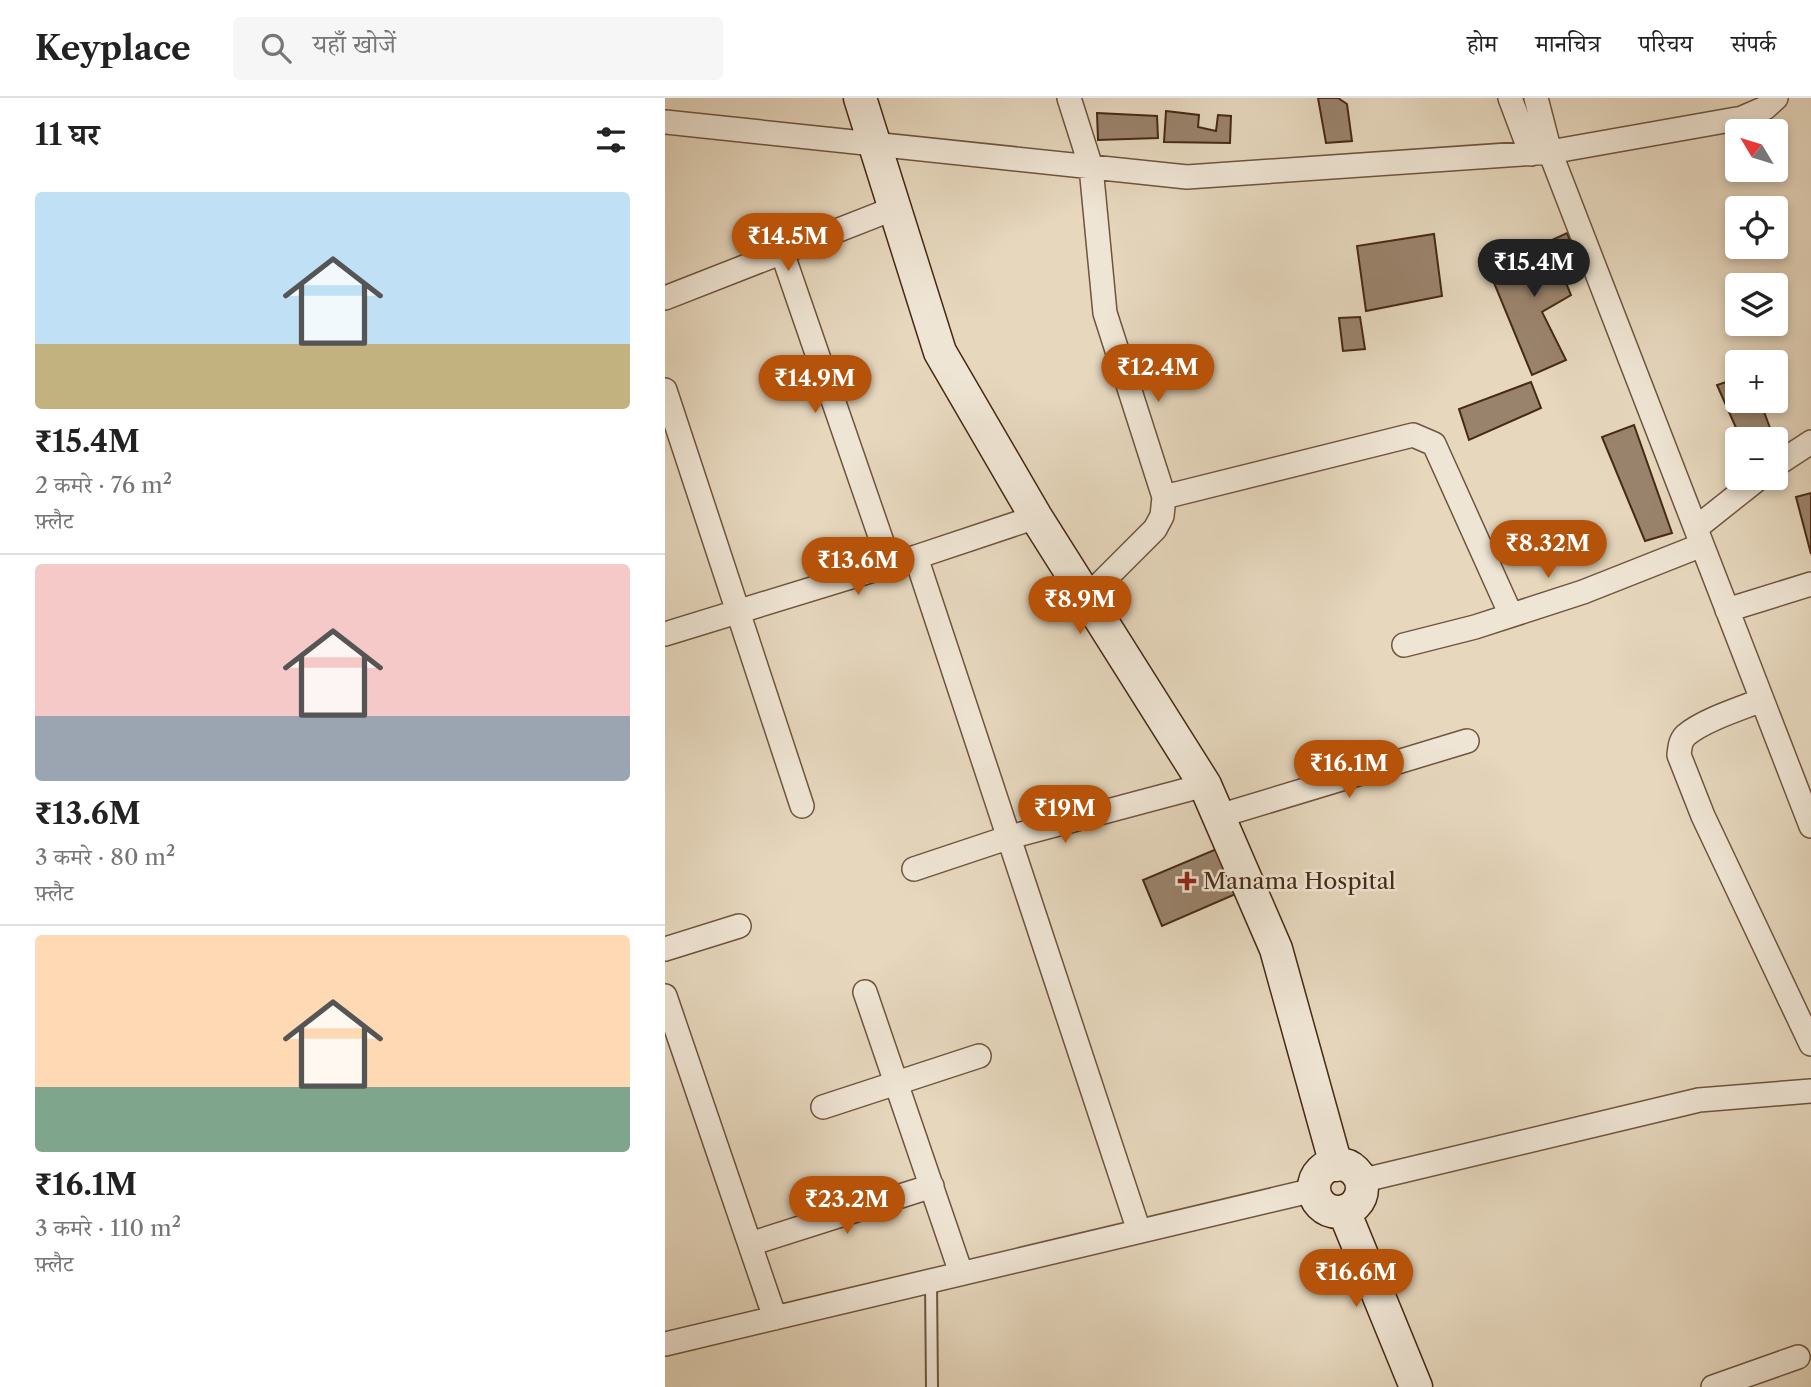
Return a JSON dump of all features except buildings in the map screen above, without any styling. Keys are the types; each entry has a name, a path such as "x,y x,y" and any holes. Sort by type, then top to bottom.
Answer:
{"street":[{"path":"860,98 940,352 1036,517 1205,785 1276,949 1348,1173 1361,1192 1354,1205 1344,1211 1333,1212 1326,1209 1316,1198 1314,1190 1318,1175 1324,1169 1348,1173 1699,1100 1811,1091"},
{"path":"1069,98 1091,167 1105,313 1164,498 1162,516 1155,529 1087,597"},
{"path":"1510,98 1540,153 1699,537 1811,827"},
{"path":"1536,98 1540,153"},
{"path":"665,122 1187,177 1540,153 1742,118 1765,108 1776,98"},
{"path":"665,298 895,208"},
{"path":"782,252 890,565"},
{"path":"665,390 802,806"},
{"path":"1164,498 1413,435 1434,444 1511,615"},
{"path":"1788,457 1811,442"},
{"path":"1404,645 1583,592 1699,537 1747,490"},
{"path":"665,634 1036,517"},
{"path":"916,557 1139,1231"},
{"path":"1727,610 1811,584"},
{"path":"1762,700 1703,725 1685,736 1680,744 1679,755 1703,816 1811,1044"},
{"path":"1219,816 1467,741"},
{"path":"913,869 1010,837 1205,785"},
{"path":"665,949 740,926"},
{"path":"865,992 961,1273"},
{"path":"665,996 775,1318"},
{"path":"824,1107 979,1056"},
{"path":"750,1244 932,1186"},
{"path":"665,1344 1314,1190"},
{"path":"1344,1211 1416,1387"},
{"path":"1717,1386 1798,1357"}],"lane":[{"path":"931,1281 932,1387"}],"place":[{"name":"Manama Hospital","path":"1187,881"}]}
